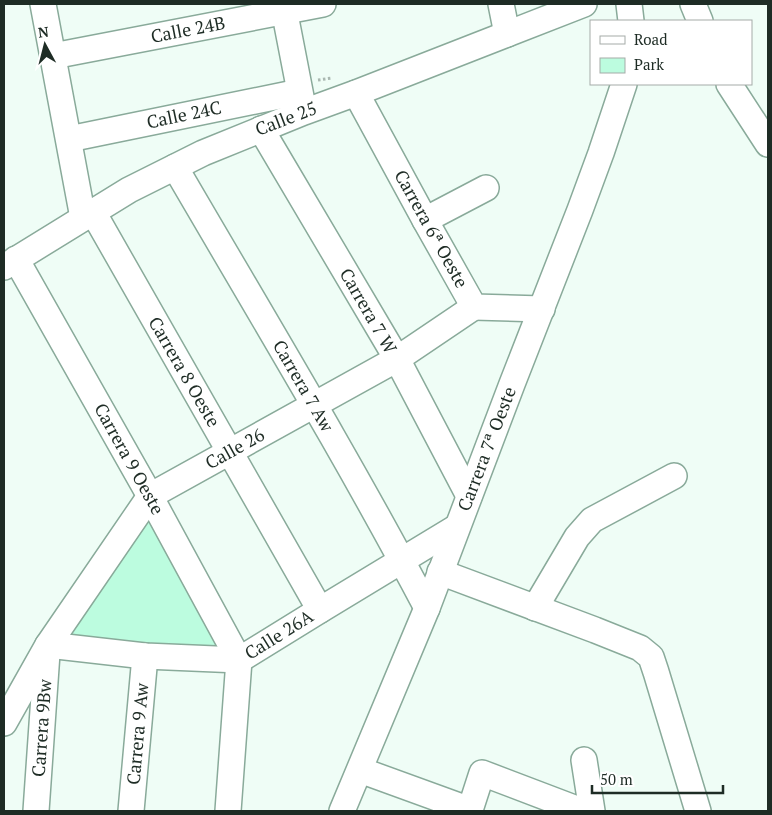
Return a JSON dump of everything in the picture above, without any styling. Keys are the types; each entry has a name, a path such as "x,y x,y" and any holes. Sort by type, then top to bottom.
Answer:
{"street":[{"name":"Carrera 8 Oeste","path":"43,4 69,139 88,215 230,452 320,610"},
{"name":"Calle 24B","path":"53,56 284,7 322,4"},
{"path":"501,4 507,34"},
{"name":"Calle 25","path":"10,263 130,190 203,153 261,129 301,102 356,93 507,34 536,13 584,4"},
{"path":"629,4 631,20"},
{"path":"693,4 700,20"},
{"path":"284,7 301,102"},
{"name":"Carrera 7ª Oeste","path":"342,811 427,608 601,153 624,85"},
{"path":"730,85 768,144"},
{"name":"Carrera 6ª Oeste","path":"356,93 474,307 542,308"},
{"name":"Calle 24C","path":"69,139 301,102"},
{"name":"Carrera 7 W","path":"261,129 397,359 469,496"},
{"name":"Carrera 7 Aw","path":"175,167 314,406 427,608"},
{"path":"425,220 486,188"},
{"name":"Carrera 9 Oeste","path":"10,263 150,496 239,660"},
{"name":"Calle 26","path":"4,723 48,645 150,496 397,359 474,307"},
{"path":"535,608 577,537 592,520 674,476"},
{"name":"Calle 26A","path":"48,645 145,656 239,660 457,528"},
{"path":"440,572 640,648 651,657 698,811"},
{"name":"Carrera 9Bw","path":"36,811 48,645"},
{"name":"Carrera 9 Aw","path":"132,811 145,656"},
{"path":"228,811 239,660"},
{"path":"584,760 592,811"},
{"path":"360,770 470,810 482,773 582,811"}],"green space":[{"path":"147,509 220,648 67,643"}]}
